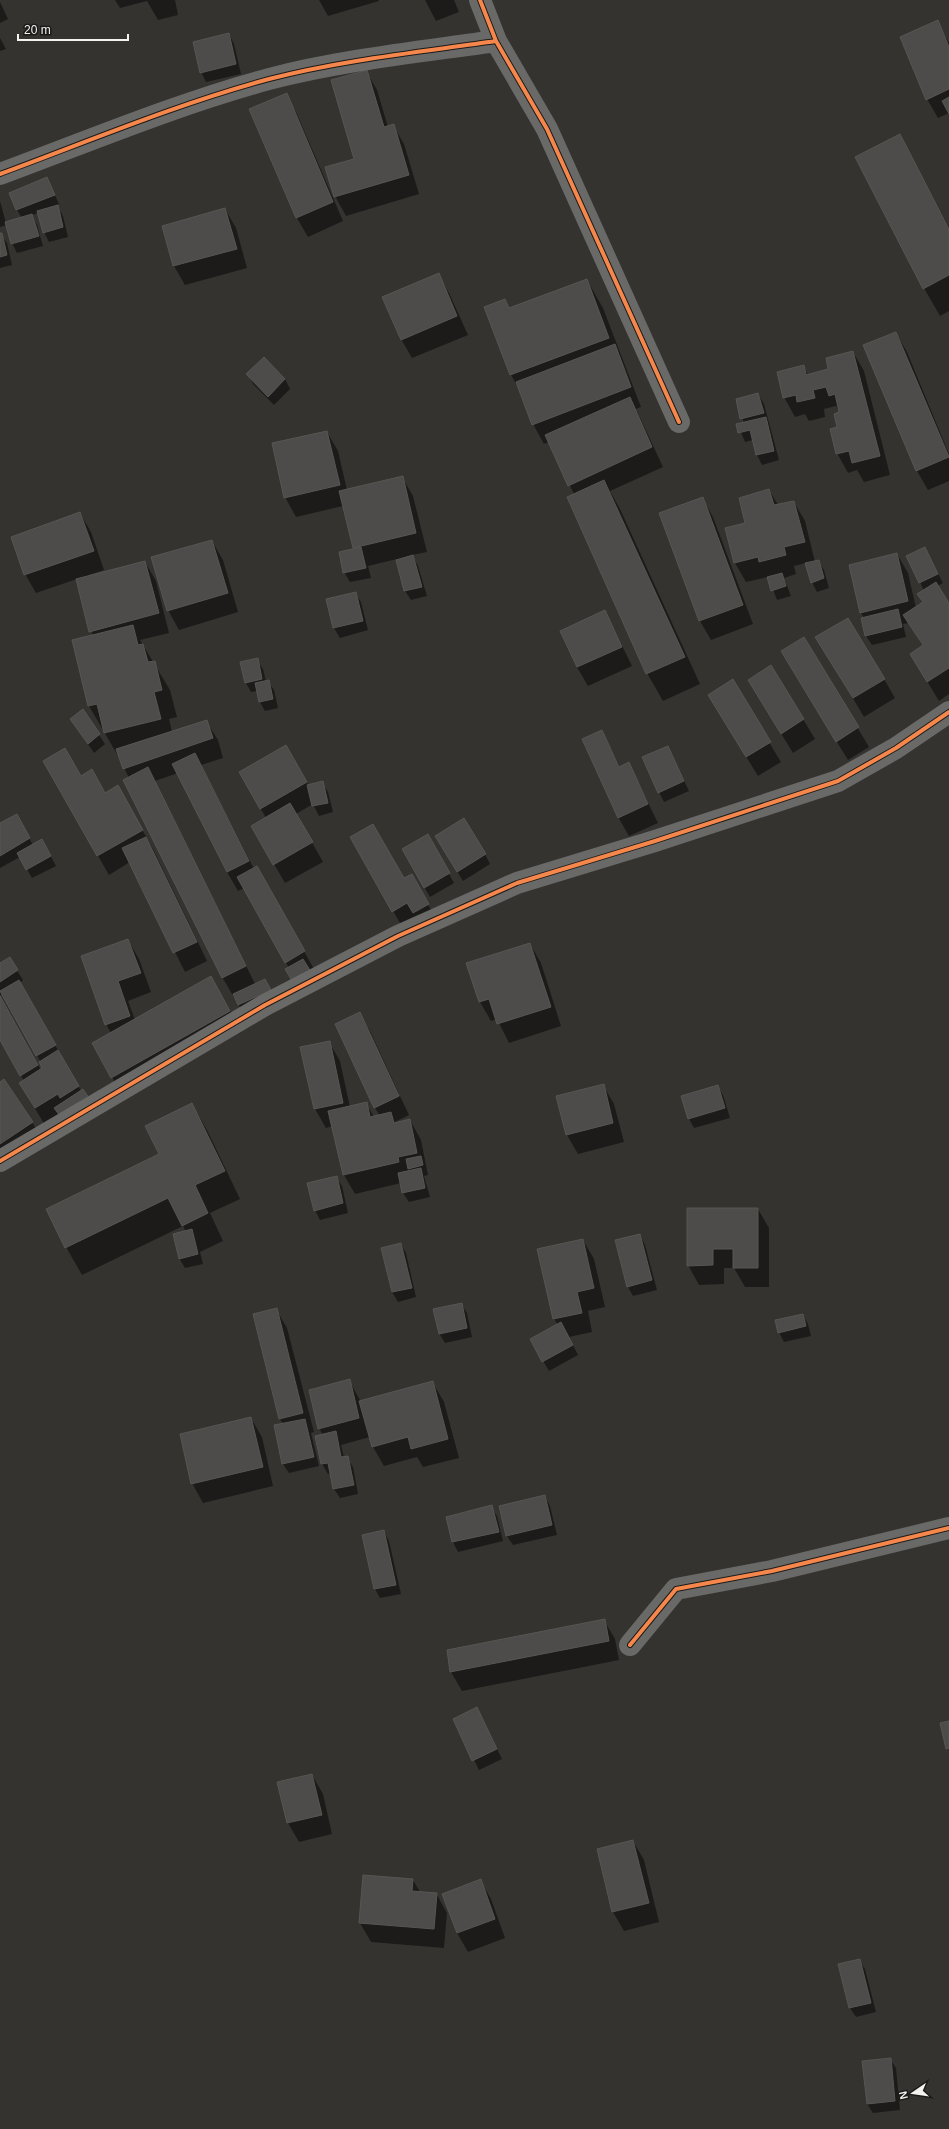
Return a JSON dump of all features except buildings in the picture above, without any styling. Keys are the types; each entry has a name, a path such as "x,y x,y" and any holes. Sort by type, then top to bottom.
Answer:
{"street":[{"path":"480,0 496,41 547,129 679,422"},
{"path":"0,174 195,102 269,79 345,64 496,41"},
{"path":"0,1161 265,1005 398,936 517,883 655,841 838,781 896,748 949,712"},
{"path":"630,1645 676,1589 772,1571 949,1528"}],"cycle path":[{"path":"480,0 496,41 547,129 679,422"},
{"path":"0,174 167,111 269,79 297,72 353,62 496,41"},
{"path":"0,1161 265,1005 398,936 517,883 655,841 838,781 896,748 949,712"},
{"path":"630,1645 676,1589 772,1571 949,1528"}]}
